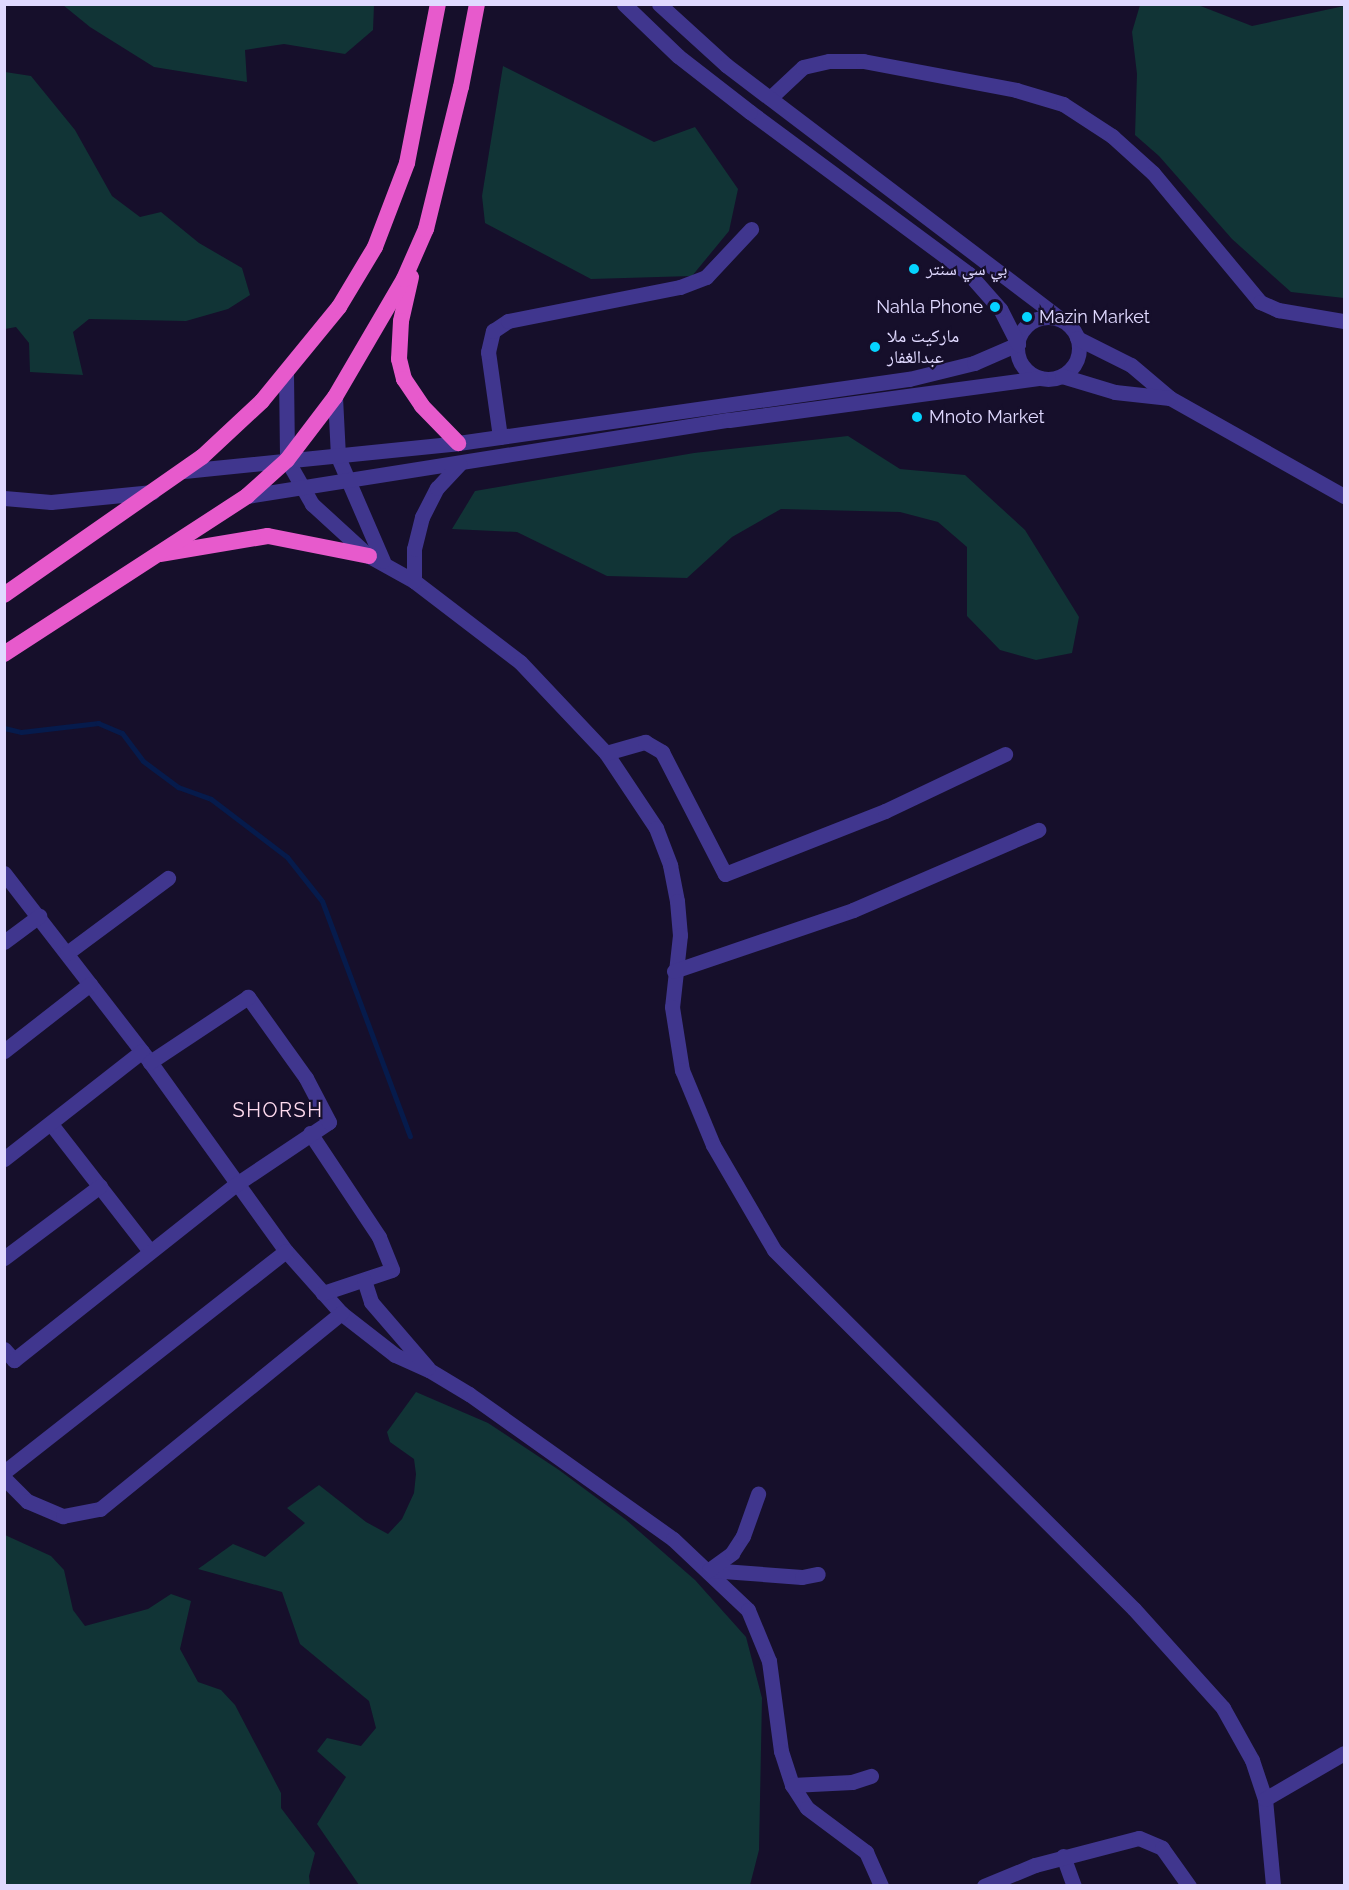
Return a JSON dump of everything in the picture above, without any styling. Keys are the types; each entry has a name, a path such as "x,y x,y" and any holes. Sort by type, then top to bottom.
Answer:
{"highway":[{"path":"4,595 184,471 239,424 286,374 339,307 375,247 391,212 407,163 438,4"},
{"path":"458,443 422,406 404,379 399,359 401,321 417,251 441,177 477,4"},
{"path":"4,654 148,557 247,496 286,460 335,397 417,251"},
{"path":"148,557 268,536 376,559"}],"street":[{"path":"624,4 678,56 969,274 1000,309 1018,344"},
{"path":"659,4 701,44 1062,320 1077,338 1131,365 1170,398 1343,492"},
{"path":"770,98 804,67 829,61 863,61 1016,90 1064,104 1112,136 1153,173 1260,302 1278,310 1344,321"},
{"path":"500,437 488,352 493,331 508,321 680,287 706,277 751,229"},
{"path":"1040,378 1020,361 1018,344 1020,334 1034,321 1062,320"},
{"path":"1062,376 1078,355 1077,338"},
{"path":"184,471 458,443 909,379 974,363 1018,344"},
{"path":"286,374 286,460 300,486 330,524 376,559 414,581 520,662 606,753 656,828 669,865 680,935 674,971 672,1007 682,1070 714,1145 774,1250 1134,1608 1223,1708 1251,1760 1265,1799 1273,1886"},
{"path":"247,496 729,420 1040,378 1062,376 1115,392 1170,398"},
{"path":"335,397 338,457 376,559"},
{"path":"414,581 414,549 422,517 437,488 459,464"},
{"path":"4,498 51,502 153,492"},
{"path":"606,753 645,742 662,752 725,874 885,811 1005,754"},
{"path":"674,971 853,910 1038,830"},
{"path":"4,873 146,1057 235,1185 286,1251 340,1313 395,1355 429,1370 542,1444 673,1539 709,1570 748,1610 769,1662 781,1751 792,1785 807,1808 866,1852 881,1886"},
{"path":"67,953 168,878"},
{"path":"4,942 39,916"},
{"path":"4,1051 90,984"},
{"path":"4,1159 146,1057 248,997 306,1078 329,1122 235,1185 14,1360 4,1348"},
{"path":"51,1124 150,1251"},
{"path":"310,1133 384,1248 392,1270 323,1293"},
{"path":"4,1258 100,1186"},
{"path":"4,1472 286,1251"},
{"path":"364,1280 371,1302 429,1370"},
{"path":"4,1478 27,1501 63,1516 100,1509 340,1313"},
{"path":"709,1570 732,1553 744,1536 758,1494"},
{"path":"709,1570 802,1577 818,1574"},
{"path":"1265,1799 1344,1753"},
{"path":"792,1785 852,1782 871,1776"},
{"path":"984,1886 1063,1856 1139,1838 1162,1848 1189,1886"},
{"path":"1063,1856 1074,1886"}],"green space":[{"path":"63,5 374,5 373,30 345,54 284,44 245,50 247,82 154,67 90,27"},
{"path":"1140,5 1198,5 1252,26 1344,6 1344,298 1291,292 1232,239 1159,156 1135,135 1137,74 1132,32"},
{"path":"503,66 654,142 695,127 738,189 729,231 692,276 591,279 485,223 482,196"},
{"path":"5,72 31,76 75,130 112,196 140,217 161,212 199,243 242,268 250,295 228,309 186,321 89,319 73,332 83,375 30,372 29,343 16,327 5,329"},
{"path":"848,436 900,469 965,475 1025,530 1079,617 1072,653 1036,660 1000,650 967,616 967,547 938,522 900,512 781,509 732,537 687,578 607,576 517,532 452,529 475,491 694,453"},
{"path":"416,1392 488,1423 559,1470 625,1519 695,1580 746,1637 762,1698 759,1850 750,1885 359,1885 317,1824 346,1777 317,1751 327,1738 361,1746 376,1728 369,1701 300,1644 282,1592 198,1569 233,1544 265,1557 305,1523 287,1508 319,1485 366,1522 388,1534 402,1519 414,1493 416,1474 414,1459 390,1442 387,1432"},
{"path":"5,1535 51,1556 64,1570 73,1610 85,1626 148,1609 171,1594 191,1601 180,1649 198,1682 221,1690 235,1705 281,1793 281,1808 315,1853 309,1876 310,1885 5,1885"}],"waterway":[{"path":"4,728 21,732 98,723 122,733 143,761 178,787 211,799 287,857 322,901 410,1136"}],"place":[{"name":"بي سي سنتر","path":"914,269"},
{"name":"Nahla Phone","path":"995,307"},
{"name":"Mazin Market","path":"1027,317"},
{"name":"ماركيت ملا عبدالغفار","path":"875,347"},
{"name":"Mnoto Market","path":"917,417"}],"district":[{"name":"SHORSH","path":"278,1110"}]}
